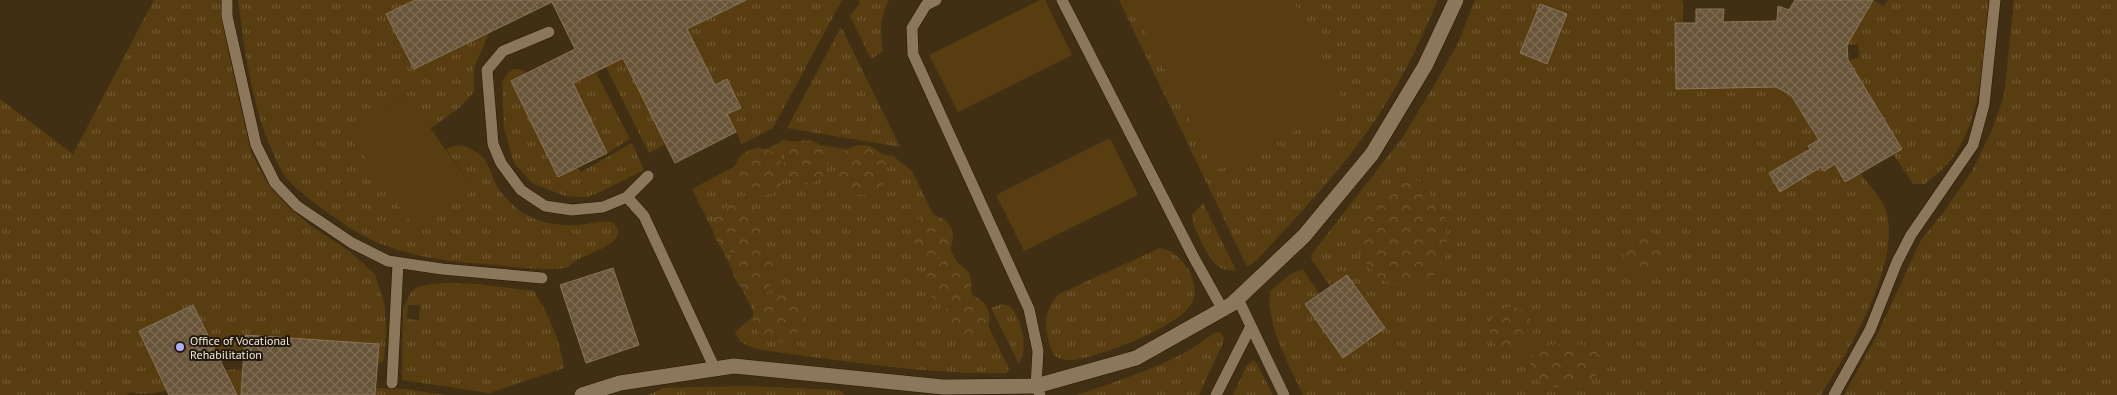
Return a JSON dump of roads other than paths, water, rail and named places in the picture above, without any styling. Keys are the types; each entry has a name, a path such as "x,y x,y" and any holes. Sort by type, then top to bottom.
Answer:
{"street":[{"path":"582,395 620,383 734,366 943,387 1038,390 1136,358 1223,310 1238,299 1304,236 1372,154 1425,66 1456,0"}],"lane":[{"path":"227,0 227,16 256,145 275,183 297,206 352,243 388,261 442,269 542,278"},
{"path":"936,0 926,5 912,28 913,54 1029,309 1038,351 1038,390"},
{"path":"1062,0 1193,256 1223,310"},
{"path":"1834,395 1870,330 1897,262 1911,235 1973,145 1984,105 1995,0"},
{"path":"549,32 503,51 487,70 494,144 501,163 520,190 545,206 572,210 603,207 627,197 648,176"},
{"path":"627,197 644,216 714,369"},
{"path":"392,382 398,263"},
{"path":"1238,299 1284,395"},
{"path":"1216,395 1251,326"}],"place":[{"name":"Office of Vocational Rehabilitation","path":"180,347"}]}
